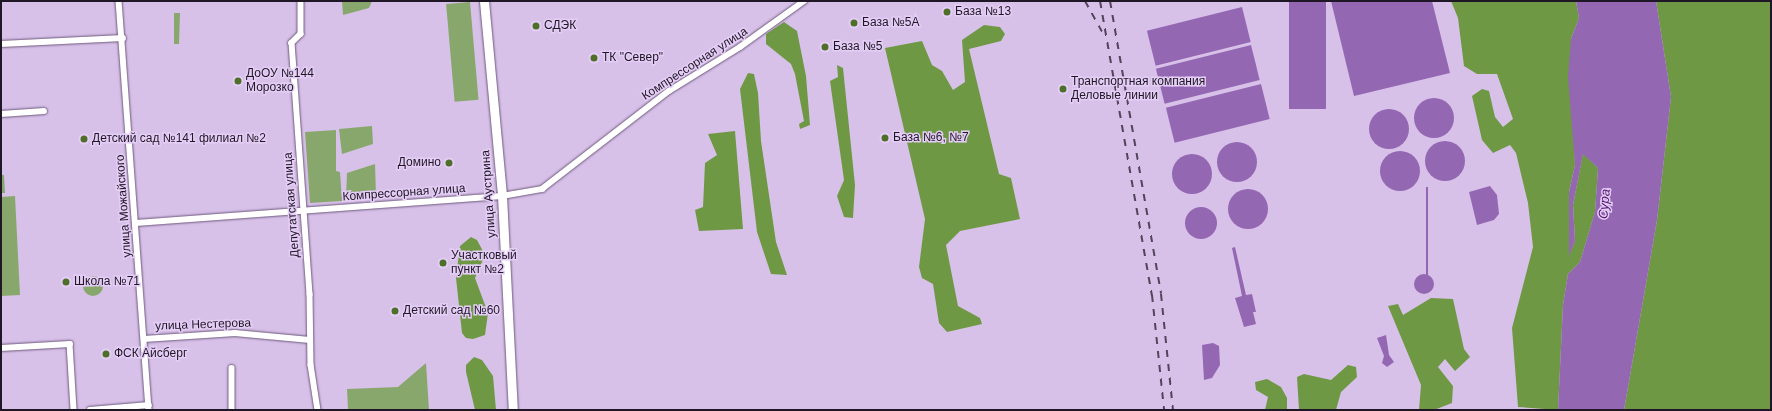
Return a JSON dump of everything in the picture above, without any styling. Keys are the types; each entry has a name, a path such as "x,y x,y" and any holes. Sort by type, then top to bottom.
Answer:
{"main road":[{"name":"улица Аустрина","path":"484,1 502,196 513,410"}],"street":[{"name":"улица Можайского","path":"119,1 123,38 149,407"},
{"name":"Депутатская улица","path":"301,1 301,34 292,43 304,211 310,340 318,410"},
{"name":"Компрессорная улица","path":"136,222 502,196 542,189 564,176 669,91 740,47 804,1"},
{"path":"1,44 123,38"},
{"path":"1,114 44,111"},
{"name":"улица Нестерова","path":"144,339 235,333 310,340"},
{"path":"1,348 70,344 74,410"},
{"path":"232,368 232,410"},
{"path":"90,410 149,407"}],"green space":[{"path":"342,1 372,1 369,8 343,15"},
{"path":"1451,1 1576,1 1579,18 1571,39 1575,165 1569,192 1569,255 1575,241 1573,205 1583,153 1598,168 1595,212 1580,262 1568,274 1563,305 1558,410 1518,407 1512,328 1533,247 1528,203 1516,153 1510,145 1493,153 1482,140 1472,96 1482,89 1489,91 1495,117 1503,127 1513,119 1497,74 1477,74 1464,66 1458,18"},
{"path":"1656,1 1771,1 1771,410 1624,410 1657,220 1671,97"},
{"path":"470,2 479,100 455,102 446,4"},
{"path":"174,13 180,13 179,44 174,44"},
{"path":"784,22 797,31 806,76 810,125 800,129 799,124 804,121 795,74 791,64 766,44 766,34"},
{"path":"984,25 1000,27 1005,34 1001,41 969,49 999,174 1011,178 1020,219 960,231 946,245 958,306 980,318 982,324 947,332 939,323 933,284 922,278 919,267 925,219 885,48 922,41 932,65 942,71 953,90 965,82 962,40"},
{"path":"837,65 843,68 855,185 853,218 844,217 837,196 844,180 830,81 838,77"},
{"path":"748,73 754,74 758,93 761,141 776,242 787,275 771,274 757,232 740,89"},
{"path":"372,126 373,144 342,154 339,129"},
{"path":"336,130 336,171 340,172 342,201 310,203 305,132"},
{"path":"735,131 743,229 699,231 695,210 703,207 705,163 717,155 708,134"},
{"path":"375,164 376,196 346,198 347,173"},
{"path":"1,175 4,175 5,193 1,193"},
{"path":"15,196 20,295 1,296 1,197"},
{"path":"471,237 477,240 485,255 475,278 488,313 485,335 473,339 466,338 462,333 456,278 460,246"},
{"path":"93,276 100,279 103,286 100,293 93,296 86,293 83,286 86,279"},
{"path":"1431,298 1453,299 1464,349 1470,357 1455,371 1445,359 1438,367 1453,386 1452,403 1434,410 1419,410 1421,385 1388,306 1398,304 1403,315"},
{"path":"474,357 482,360 493,376 496,410 475,410 466,372 466,365"},
{"path":"426,363 429,410 348,410 347,389 398,387"},
{"path":"1348,365 1356,367 1357,377 1341,392 1336,410 1299,410 1297,377 1304,374 1331,380"},
{"path":"1267,379 1281,387 1287,398 1287,410 1265,410 1268,397 1256,390 1255,382"}],"water":[{"path":"1289,1 1326,1 1326,109 1289,109"},
{"path":"1331,1 1432,1 1450,73 1354,96"},
{"name":"Сура","path":"1576,1 1656,1 1671,97 1657,220 1624,410 1558,410 1563,305 1568,274 1580,262 1595,212 1598,168 1583,154 1573,205 1575,241 1569,256 1569,192 1575,165 1568,77 1571,39 1579,18"},
{"path":"1242,7 1251,42 1156,66 1147,31"},
{"path":"1251,45 1260,80 1165,104 1156,69"},
{"path":"1261,84 1270,119 1175,143 1166,108"},
{"path":"1438,98 1445,101 1451,107 1454,118 1453,126 1445,135 1438,138 1430,138 1423,135 1415,126 1414,114 1417,107 1426,99"},
{"path":"1393,109 1400,112 1406,118 1409,129 1408,137 1400,146 1393,149 1385,149 1378,146 1370,137 1369,125 1372,118 1381,110"},
{"path":"1449,141 1456,144 1462,150 1465,161 1464,169 1456,178 1449,181 1441,181 1434,178 1426,169 1425,157 1428,150 1437,142"},
{"path":"1241,142 1248,145 1254,151 1257,162 1256,170 1248,179 1241,182 1233,182 1226,179 1218,170 1217,158 1220,151 1229,143"},
{"path":"1404,151 1411,154 1417,160 1420,171 1419,179 1411,188 1404,191 1396,191 1389,188 1381,179 1380,167 1383,160 1392,152"},
{"path":"1196,154 1203,157 1209,163 1212,174 1211,182 1203,191 1196,194 1188,194 1181,191 1173,182 1172,170 1175,163 1184,155"},
{"path":"1490,186 1497,195 1499,214 1494,220 1477,225 1469,192"},
{"path":"1426,187 1428,187 1428,280 1426,280"},
{"path":"1252,189 1259,192 1265,198 1268,209 1267,217 1259,226 1252,229 1244,229 1237,226 1229,217 1228,205 1231,198 1240,190"},
{"path":"1198,207 1204,207 1213,211 1217,223 1213,235 1204,239 1198,239 1189,235 1185,226 1185,220 1189,211"},
{"path":"1235,247 1246,295 1252,294 1256,312 1253,312 1256,324 1244,327 1235,298 1242,296 1232,248"},
{"path":"1424,274 1431,277 1434,284 1431,291 1424,294 1417,291 1414,284 1417,277"},
{"path":"1386,335 1389,355 1394,362 1387,367 1382,363 1384,356 1377,338"},
{"path":"1213,343 1219,346 1220,365 1212,378 1204,380 1202,345"}],"railway":[{"path":"1085,1 1102,32"},
{"path":"1100,1 1152,295 1164,410"},
{"path":"1110,1 1161,294 1173,410"}],"place":[{"name":"База №13","path":"947,12"},
{"name":"База №5А","path":"854,23"},
{"name":"СДЭК","path":"536,26"},
{"name":"База №5","path":"825,47"},
{"name":"ТК \"Север\"","path":"594,58"},
{"name":"ДоОУ №144 Морозко","path":"238,81"},
{"name":"Транспортная компания Деловые линии","path":"1063,89"},
{"name":"База №6, №7","path":"885,138"},
{"name":"Детский сад №141 филиал №2","path":"84,139"},
{"name":"Домино","path":"449,163"},
{"name":"Участковый пункт №2","path":"443,263"},
{"name":"Школа №71","path":"66,282"},
{"name":"Детский сад №60","path":"395,311"},
{"name":"ФСК Айсберг","path":"106,354"}]}
